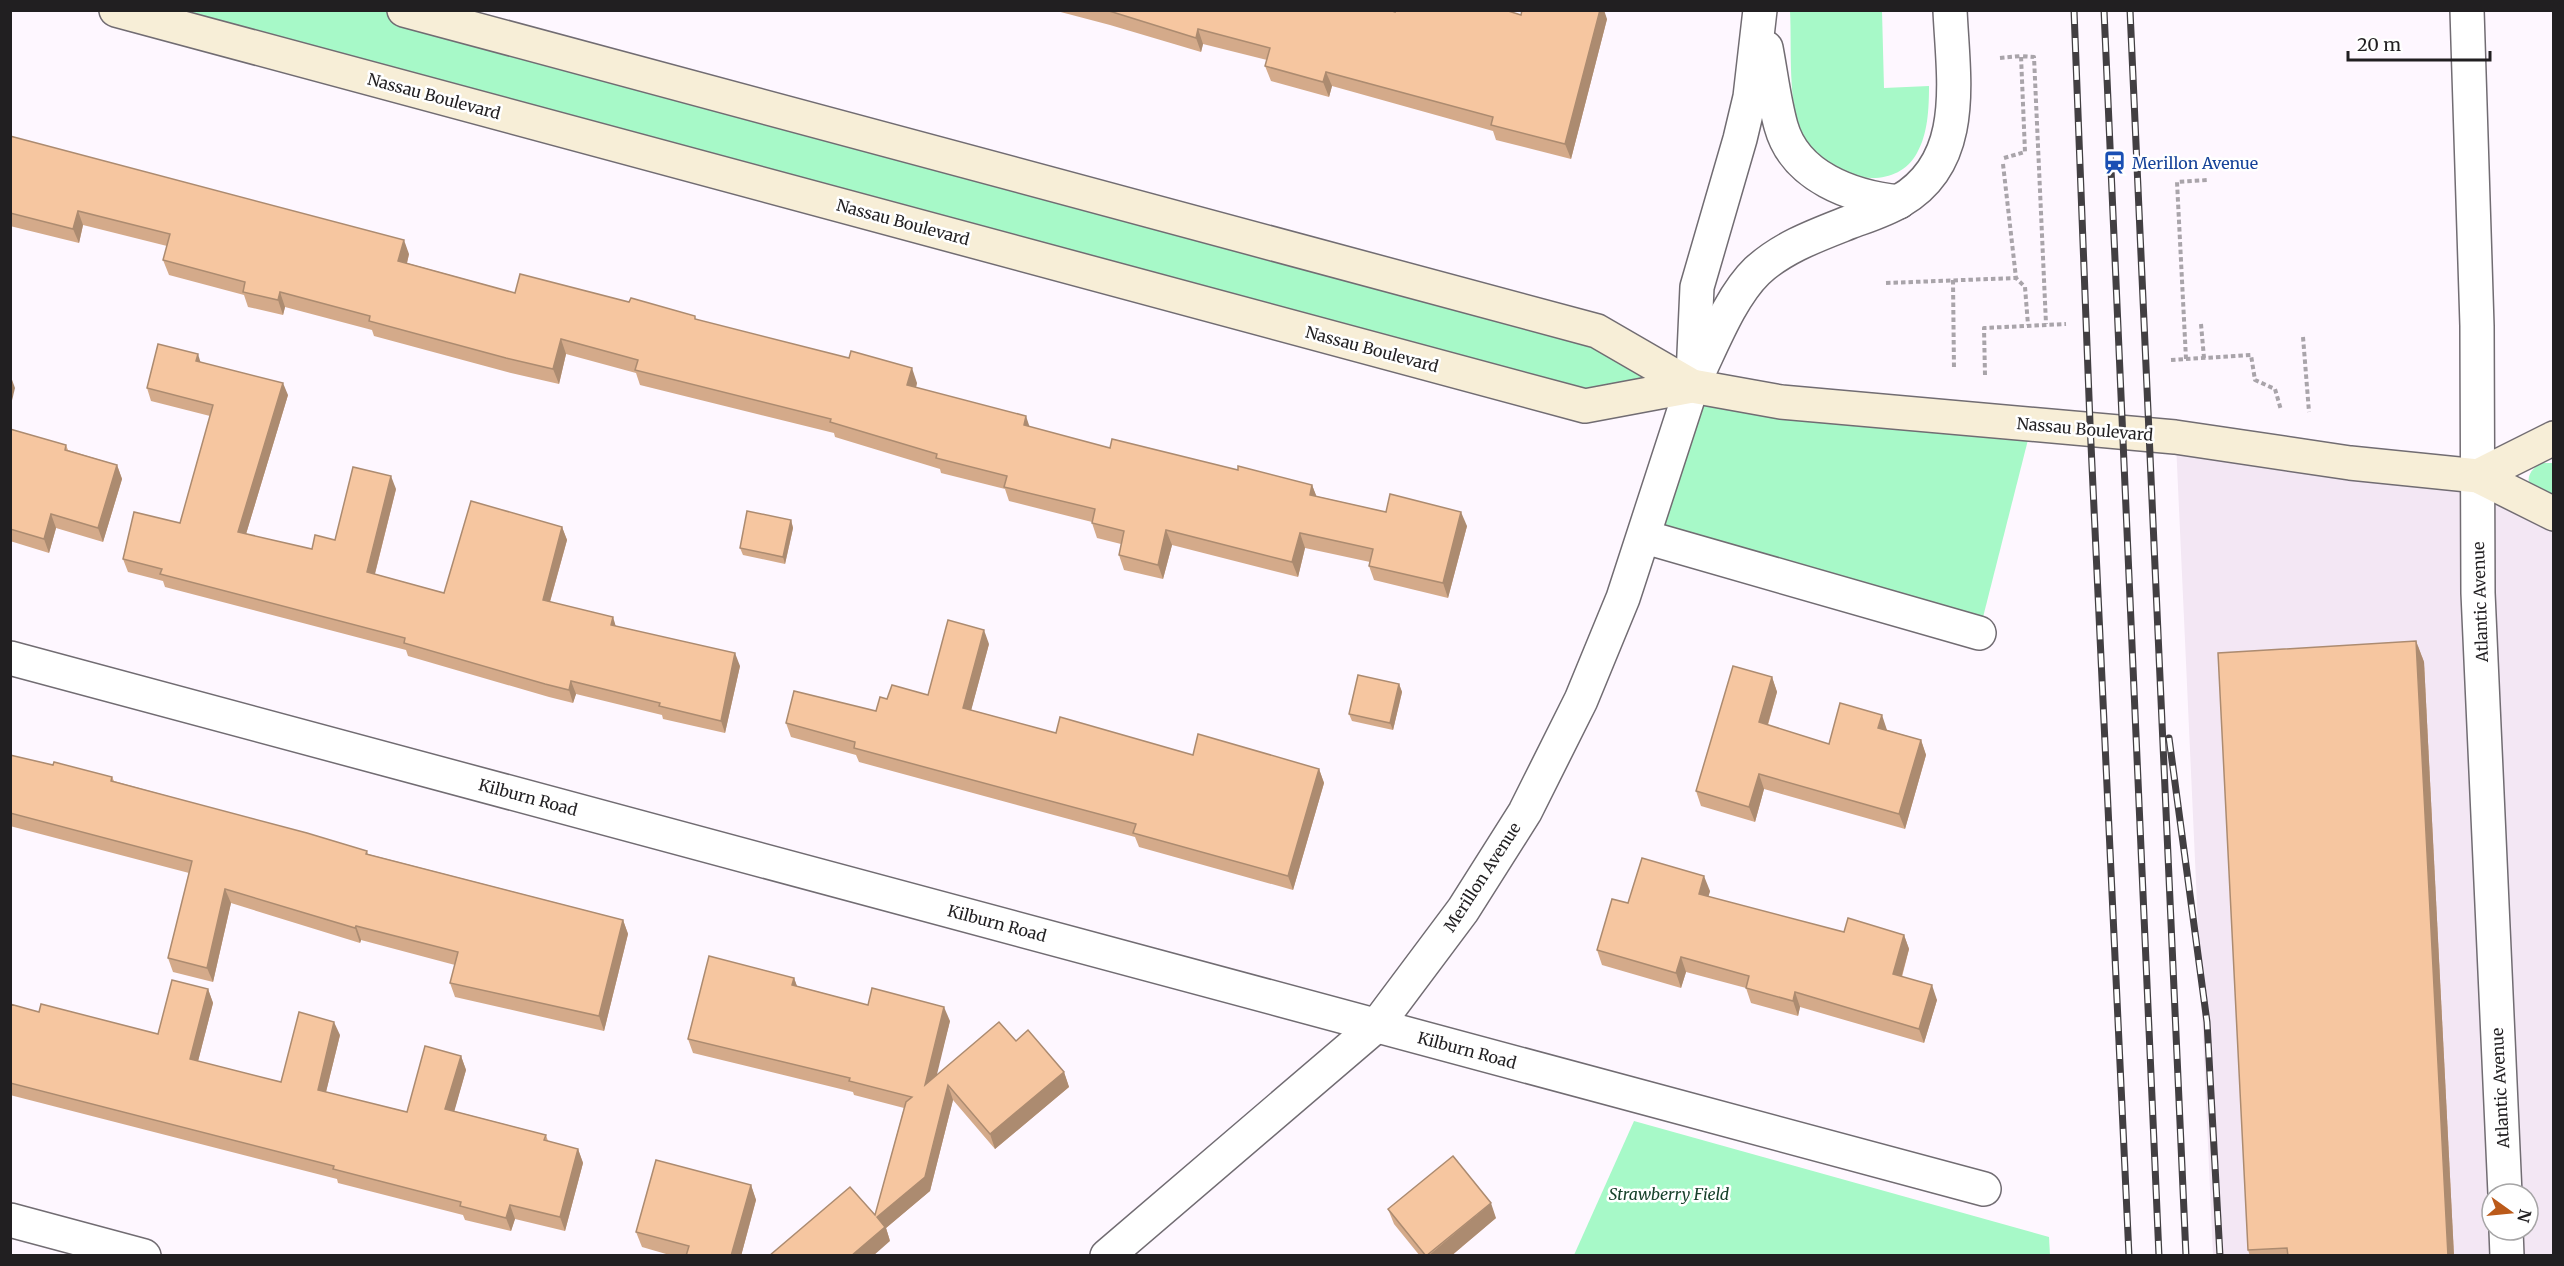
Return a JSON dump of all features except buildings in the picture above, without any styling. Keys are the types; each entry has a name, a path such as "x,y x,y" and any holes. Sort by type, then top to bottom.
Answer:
{"main road":[{"name":"Nassau Boulevard","path":"116,10 1585,406 1692,386"},
{"name":"Nassau Boulevard","path":"404,10 1597,331 1692,386 1781,402 2175,437 2350,463 2478,476 2553,513"},
{"path":"2478,476 2553,438"}],"street":[{"name":"Merillon Avenue","path":"1107,1256 1377,1026 1462,910 1525,812 1581,700 1623,598 1645,537 1692,386 1736,300 1757,272 1772,259 1817,235 1899,202 1930,178 1948,144 1954,104 1950,10"},
{"name":"Atlantic Avenue","path":"2466,10 2477,326 2478,592 2504,1182"},
{"name":"Merillon Avenue","path":"1692,386 1697,287 1750,98 1760,14"},
{"name":"Merillon Avenue","path":"1760,14 1781,128 1800,161 1811,171 1845,190 1878,200 1899,202"},
{"path":"1645,537 1980,633"},
{"name":"Kilburn Road","path":"10,658 1984,1189"},
{"path":"10,1220 144,1256"}],"path":[{"path":"2021,57 2025,153 2004,161 2016,278 2025,287 2028,325"},
{"path":"2000,58 2034,57 2046,324"},
{"path":"2186,359 2176,182 2208,180"},
{"path":"1886,283 2016,278"},
{"path":"1953,280 1954,370"},
{"path":"1985,375 1984,328 2066,324"},
{"path":"2201,324 2204,358"},
{"path":"2302,337 2309,412"},
{"path":"2171,360 2251,356 2255,380 2275,389 2281,410"}],"shaded area":[{"path":"2176,443 2350,463 2553,514 2553,1255 2213,1255"}],"green space":[{"path":"116,11 391,11 1597,336 1656,384 1585,406"},
{"path":"1790,11 1882,11 1884,88 1929,86 1924,138 1917,153 1906,167 1891,175 1875,178 1858,176 1841,171 1812,151 1803,137 1794,109"},
{"path":"1692,386 2032,424 1979,633 1645,537"},
{"path":"2541,463 2553,463 2553,495 2538,492 2530,485 2530,474"},
{"name":"Strawberry Field","path":"1634,1121 2049,1237 2050,1255 1574,1255"}],"railway":[{"path":"2074,10 2090,423 2129,1256"},
{"path":"2104,10 2159,1256"},
{"path":"2130,10 2186,1256"},
{"path":"2169,738 2207,1022 2220,1256"}],"place":[{"name":"Merillon Avenue","path":"2114,163"}]}
